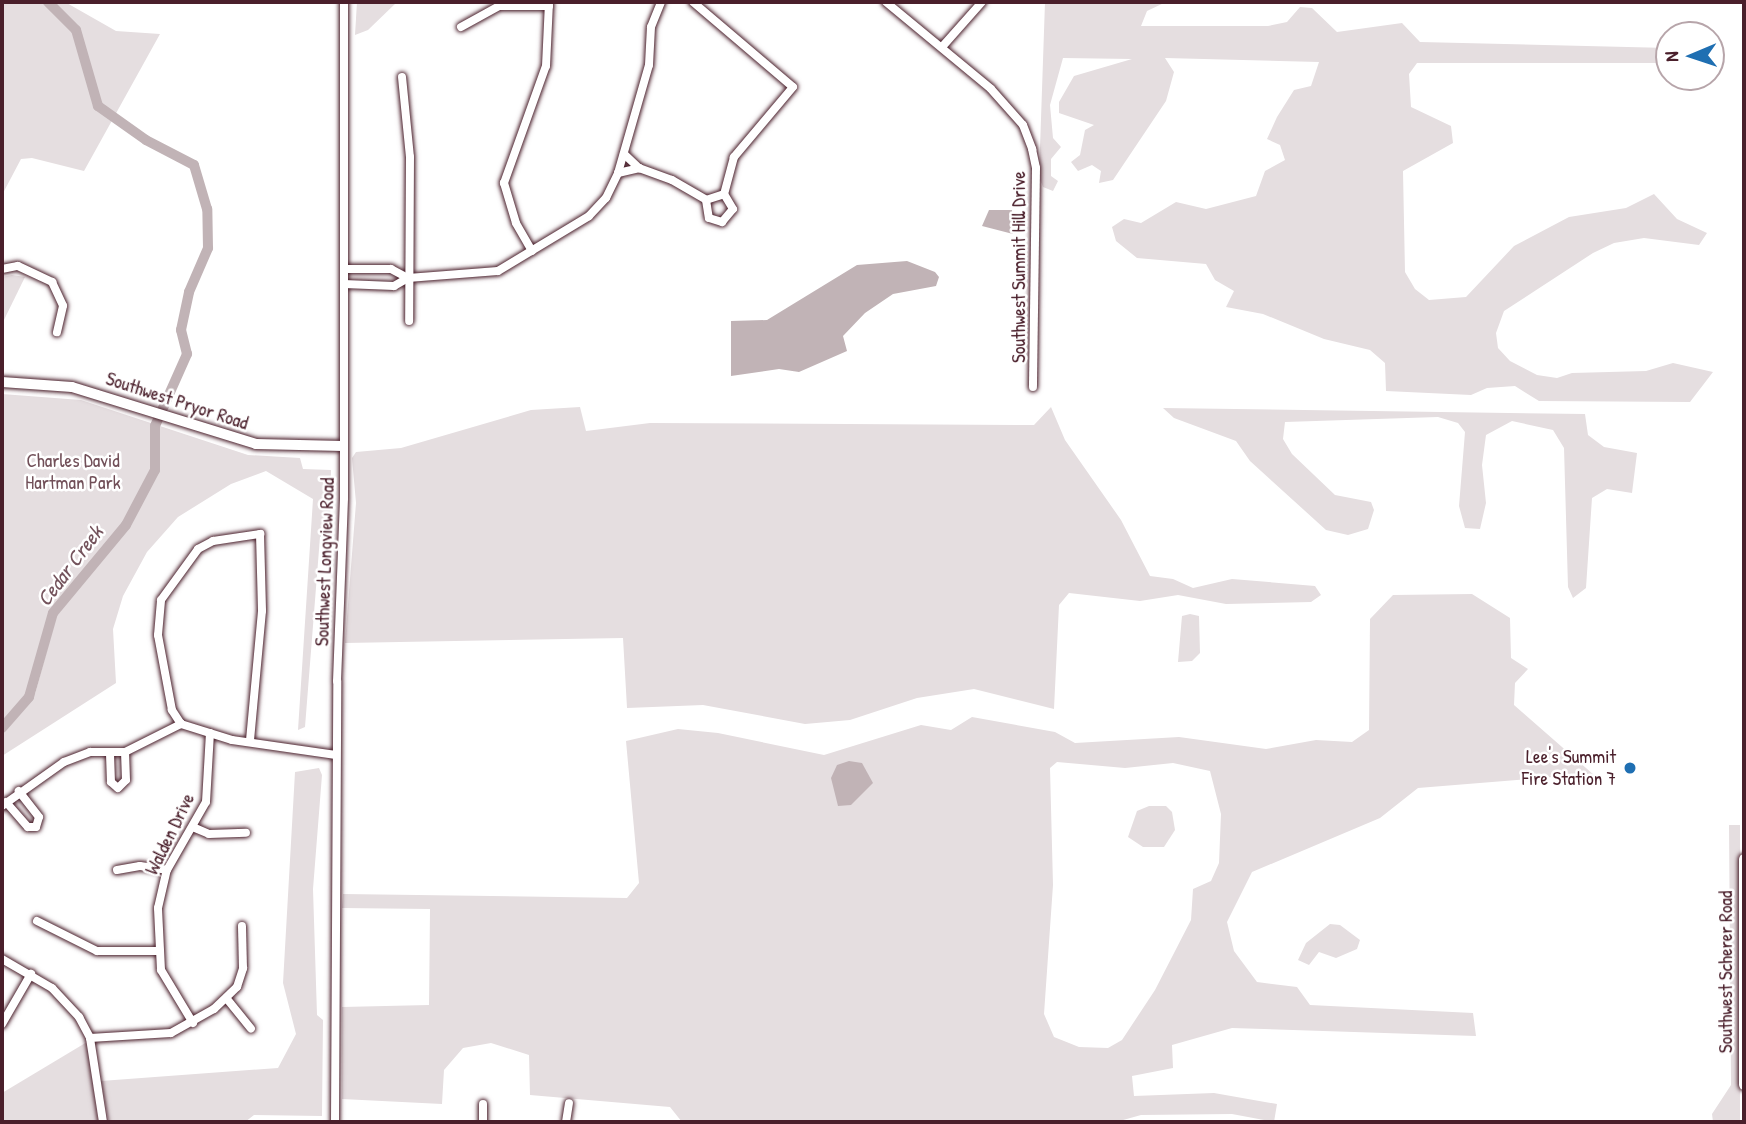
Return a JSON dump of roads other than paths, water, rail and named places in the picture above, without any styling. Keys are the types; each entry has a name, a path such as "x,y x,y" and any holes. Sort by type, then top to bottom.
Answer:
{"main road":[{"name":"Southwest Pryor Road","path":"2,382 72,387 256,444 343,446"},
{"name":"Southwest Scherer Road","path":"1744,859 1744,1085"}],"street":[{"name":"Southwest Longview Road","path":"335,1122 336,755 343,446 344,2"},
{"path":"344,284 394,286 408,278 476,276 498,271 589,216 606,198 618,173 649,65 651,27 661,2"},
{"path":"693,2 793,87 734,157 724,194"},
{"name":"Southwest Summit Hill Drive","path":"886,2 942,47 1012,110 1032,149 1037,168 1033,387"},
{"path":"942,47 982,2"},
{"path":"461,27 499,6 549,4 546,66 504,183 516,223 532,251"},
{"path":"402,77 410,157 409,321"},
{"path":"624,154 639,168 673,180 706,200 709,218 722,222 730,217 733,204 724,194"},
{"path":"618,173 639,168"},
{"path":"706,200 724,194"},
{"path":"2,269 18,266 52,282 63,306 57,332"},
{"path":"344,269 391,269 408,278"},
{"path":"250,741 262,611 260,534 213,541 198,549 161,600 158,635 172,710 181,724 210,733 298,753 336,755"},
{"path":"19,791 39,817 36,827 28,827 4,804 19,791 64,762 90,752 125,752 181,724"},
{"name":"Walden Drive","path":"193,1023 169,988 159,951 158,908 167,870 195,828 206,802 210,733"},
{"path":"110,754 111,782 118,788 126,780 125,752"},
{"path":"195,828 209,834 246,833"},
{"path":"117,870 140,866 167,870"},
{"path":"37,921 97,951 159,951"},
{"path":"90,1038 171,1033 193,1023 227,999 243,968 242,926"},
{"path":"2,959 31,974 79,1017 90,1038 103,1122"},
{"path":"2,1024 31,974"},
{"path":"227,999 251,1028"},
{"path":"566,1122 569,1103"},
{"path":"483,1122 484,1104"}],"waterway":[{"name":"Cedar Creek","path":"2,728 29,697 53,613 126,525 155,470 155,426 187,354 181,330 189,292 208,248 207,209 194,165 146,140 98,106 76,30 48,2"}],"place":[{"name":"Lee's Summit Fire Station 7","path":"1630,768"}],"park label":[{"name":"Charles David Hartman Park","path":"73,472"}]}
